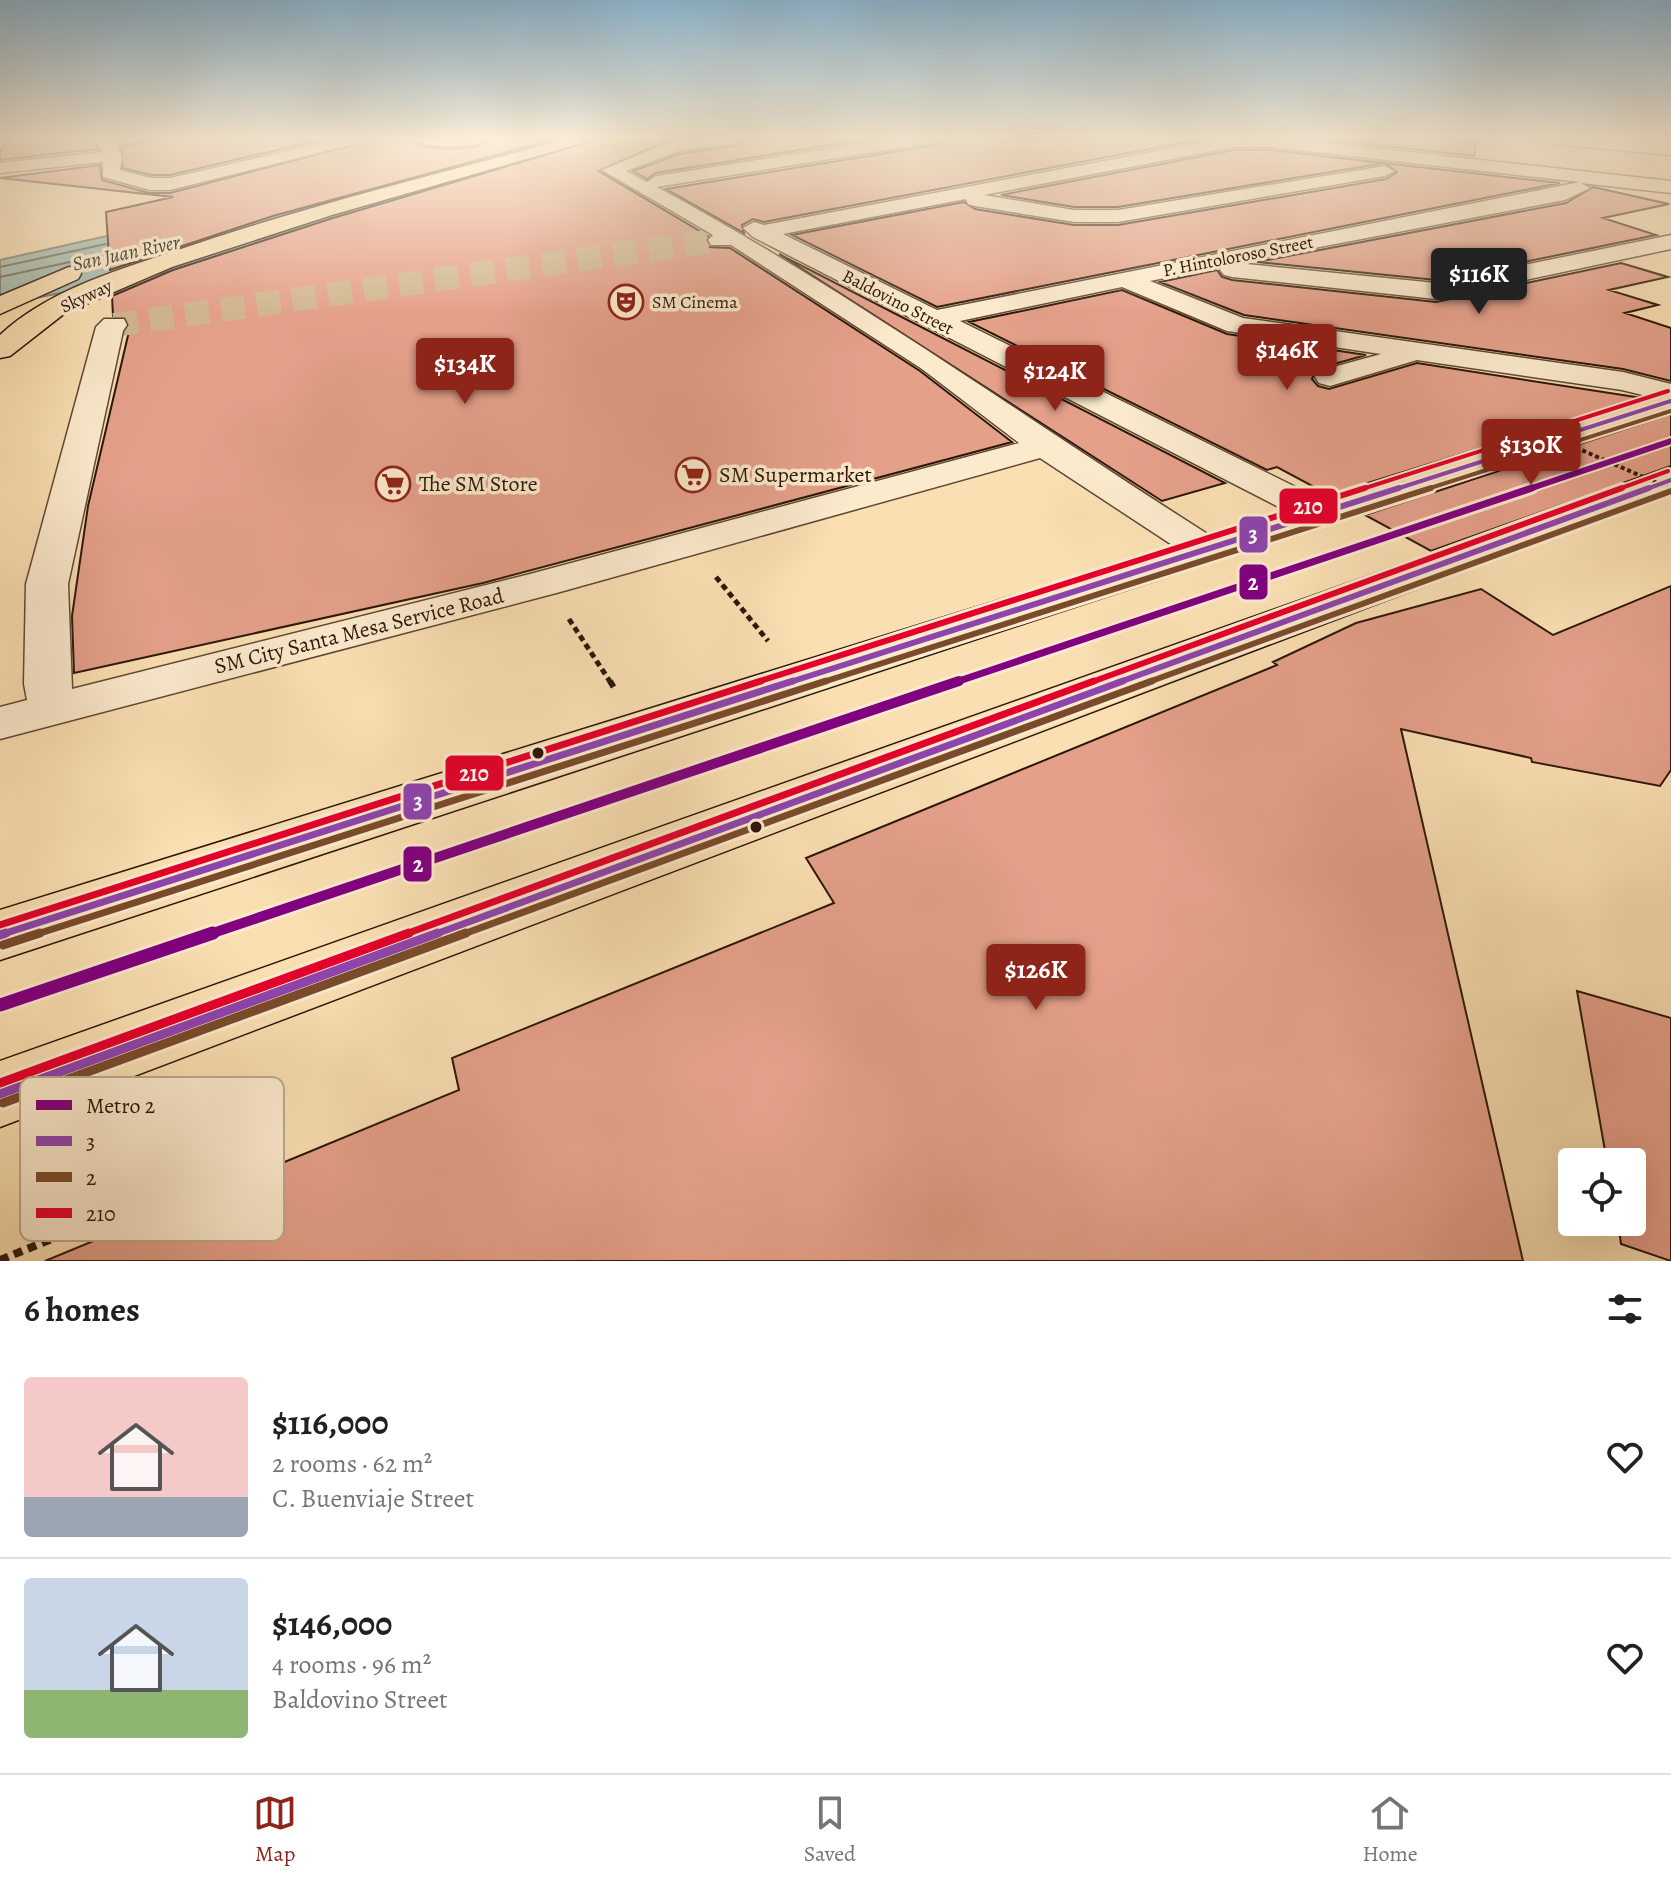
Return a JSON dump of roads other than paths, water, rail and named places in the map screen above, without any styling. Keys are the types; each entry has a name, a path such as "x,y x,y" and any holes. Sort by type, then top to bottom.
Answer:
{"main road":[{"path":"135,250 223,222 324,196"},
{"name":"Skyway","path":"0,350 44,316 87,293 183,255 382,196"},
{"name":"Skyway","path":"0,306 91,266"},
{"path":"0,935 1664,401"},
{"path":"48,1077 1671,480"},
{"path":"0,1094 20,1087"}],"street":[{"path":"664,196 738,232 932,363 1045,446 1056,478 1189,555"},
{"path":"738,232 947,196"},
{"path":"957,196 1074,216 1118,216 1238,196"},
{"name":"P. Hintoloroso Street","path":"932,319 1201,263 1555,196"},
{"name":"Baldovino Street","path":"738,232 932,319 1319,513"},
{"path":"1201,263 1235,271 1436,291 1671,242"},
{"path":"1124,279 1237,325 1597,379 1612,392 1664,401"},
{"path":"50,697 47,584 110,327 114,325"},
{"path":"1330,377 1418,353"},
{"name":"SM City Santa Mesa Service Road","path":"50,697 559,579 1045,446"},
{"path":"0,698 50,697"},
{"path":"0,723 50,697"}],"water":[{"name":"San Juan River","path":"286,196 468,196 294,247 0,305 0,260"}],"tunnel":[{"path":"114,325 719,240"}],"metro line":[{"name":"2","path":"0,1005 1671,441"}],"place":[{"name":"SM Cinema","path":"626,302"},
{"name":"SM Supermarket","path":"693,475"},
{"name":"The SM Store","path":"393,484"}]}
